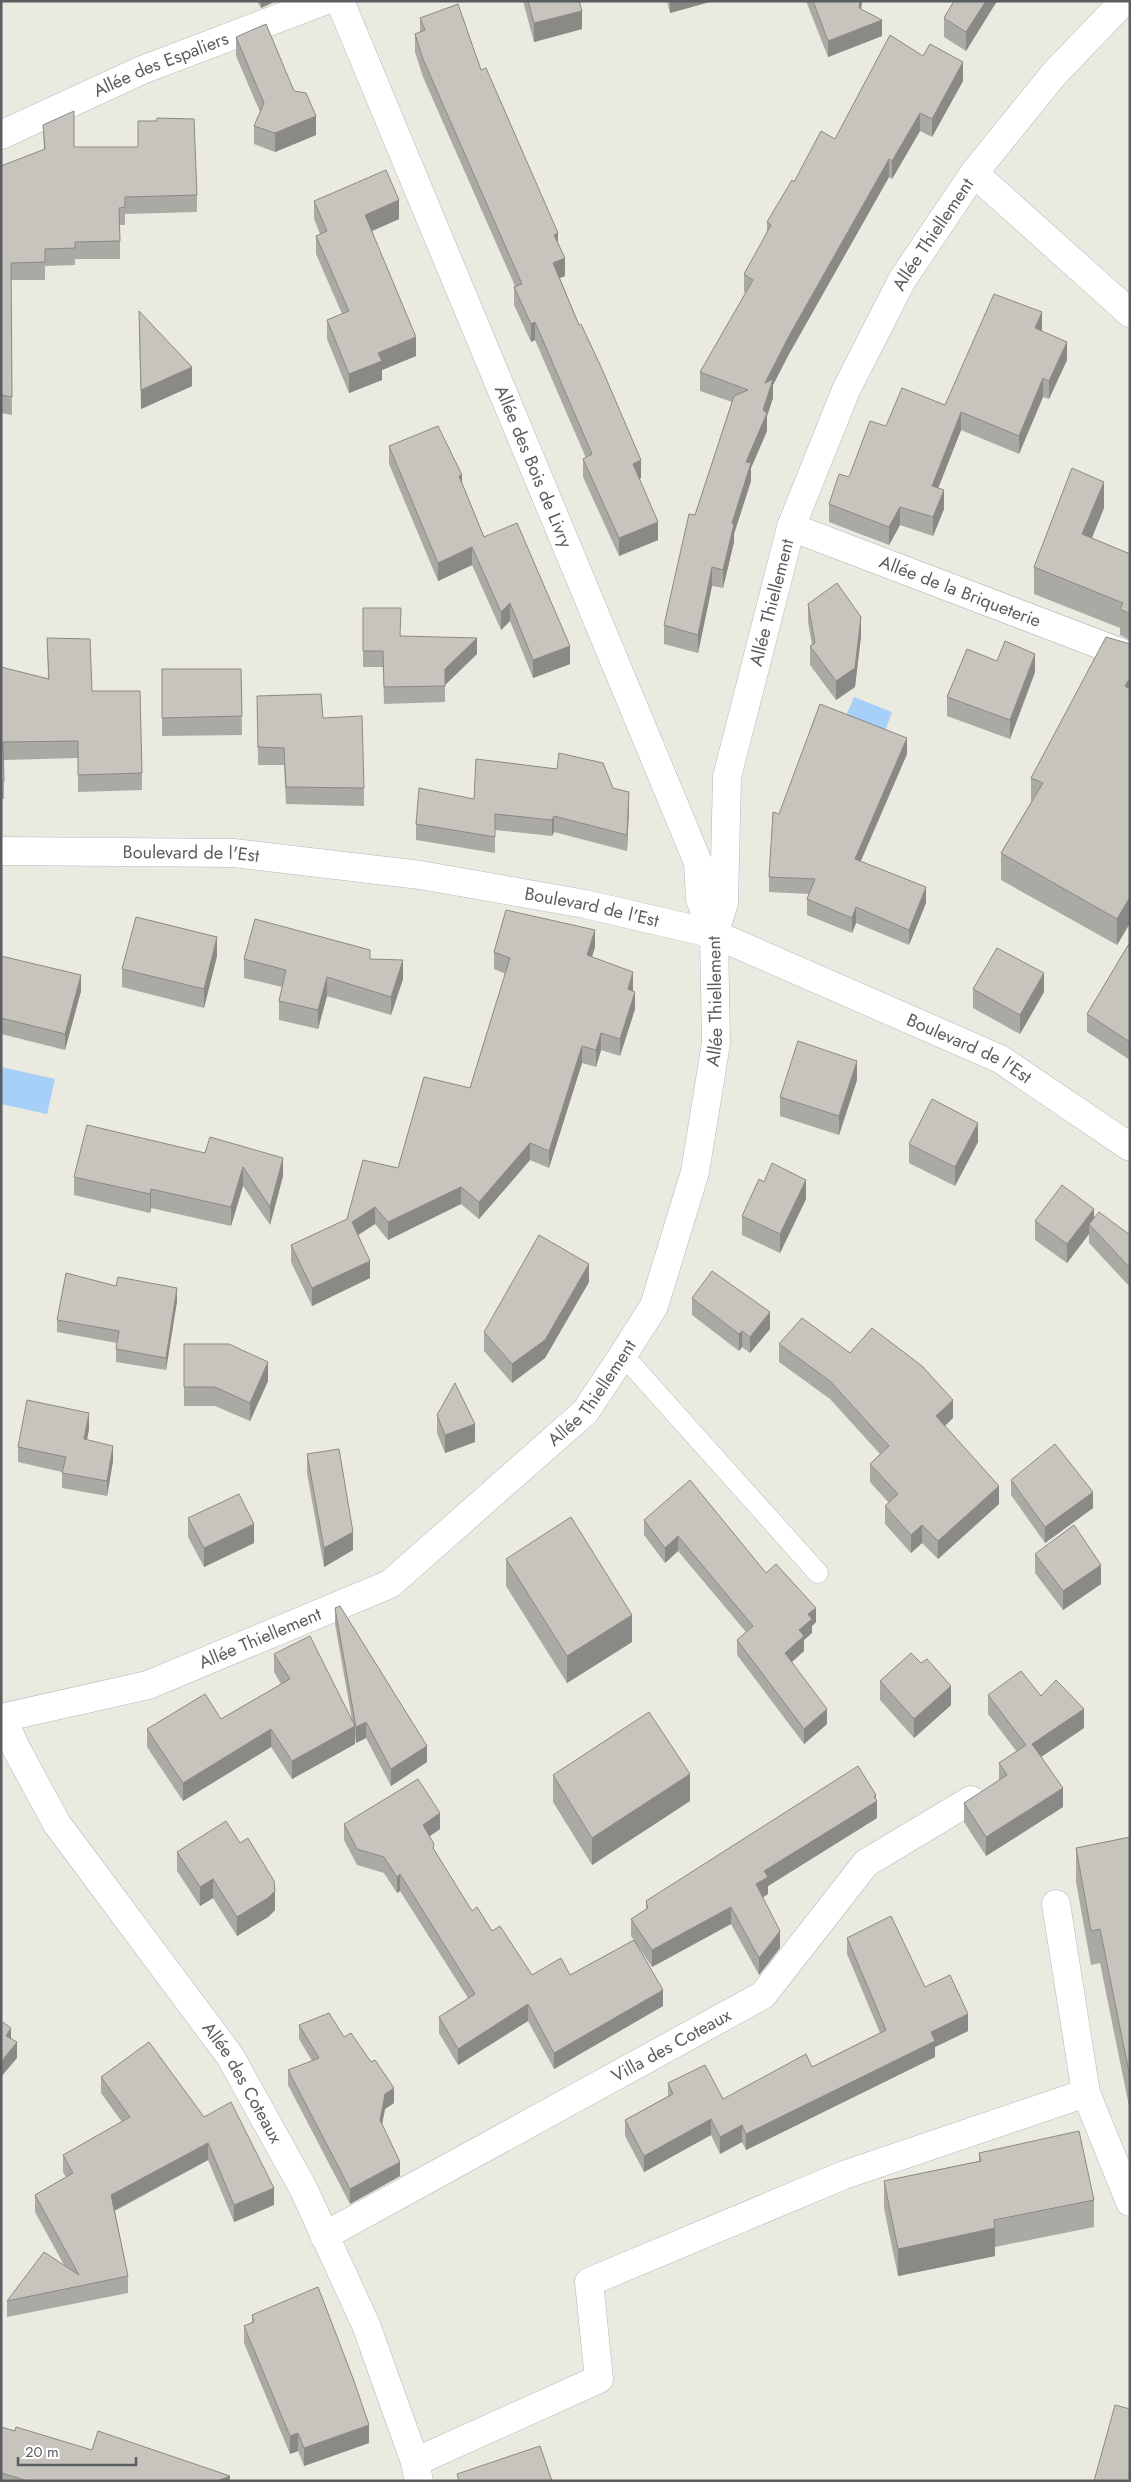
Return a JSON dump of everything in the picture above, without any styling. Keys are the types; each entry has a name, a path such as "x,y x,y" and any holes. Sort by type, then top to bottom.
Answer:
{"street":[{"name":"Allée des Espaliers","path":"1,135 142,70 324,1"},
{"name":"Allée des Bois de Livry","path":"340,1 698,862 700,899 714,934"},
{"name":"Allée Thiellement","path":"2,1718 148,1685 390,1584 585,1412 623,1355 654,1306 695,1172 716,1043 714,934 724,903 728,777 791,527 846,390 902,280 974,173 1054,74 1114,4"},
{"path":"974,173 1130,314"},
{"name":"Allée de la Briqueterie","path":"791,527 1130,656"},
{"name":"Boulevard de l'Est","path":"1,851 234,853 263,856 430,877 585,904 714,934 1000,1059 1130,1147"},
{"name":"Allée des Coteaux","path":"2,1718 16,1750 58,1824 230,2056 303,2188 366,2325 417,2471"},
{"name":"Villa des Coteaux","path":"324,2236 763,1995 866,1863 972,1800"},
{"path":"1056,1904 1086,2093 1130,2202"},
{"path":"417,2471 599,2378 588,2282 844,2175 1086,2093"}],"lane":[{"path":"623,1355 818,1573"}],"water":[{"path":"854,697 892,712 885,731 846,716"},
{"path":"1,1067 55,1079 47,1114 1,1104"}],"building":[{"path":"528,1 579,1 582,11 534,23"},
{"path":"813,1 860,1 859,8 882,20 828,41"},
{"path":"954,1 986,1 966,32 944,18"},
{"path":"458,4 481,70 486,68 558,233 554,235 565,258 553,263 579,325 581,324 602,369 641,460 633,464 658,522 619,538 583,459 592,454 535,322 531,324 514,287 522,284 423,59 415,34 425,30 420,18"},
{"path":"266,24 294,91 306,93 316,116 275,133 254,126 264,103 236,37"},
{"path":"890,35 923,56 930,44 963,62 932,119 920,113 892,161 889,159 789,336 765,383 773,379 763,410 767,413 746,462 751,463 732,523 734,524 723,570 712,567 698,635 664,625 689,514 695,515 734,396 748,390 700,372 753,280 744,274 771,225 767,222 792,180 794,182 821,131 835,139"},
{"path":"74,111 74,147 138,147 138,121 157,121 157,118 194,119 197,195 125,197 125,207 119,208 120,241 75,242 75,248 45,249 45,262 11,263 12,397 1,395 1,166 45,149 43,125"},
{"path":"386,170 399,200 365,215 416,337 378,353 382,361 349,374 327,320 349,311 316,236 327,231 314,201"},
{"path":"994,294 1042,312 1035,328 1067,342 1049,381 1043,378 1019,436 961,412 932,486 944,490 933,517 900,507 889,527 829,504 839,474 849,477 870,421 886,426 902,388 945,405"},
{"path":"139,311 192,367 141,390"},
{"path":"438,426 462,475 459,476 484,537 517,523 570,646 533,660 510,603 501,612 472,547 438,563 389,446"},
{"path":"1072,468 1104,482 1082,534 1130,554 1130,614 1120,609 1123,603 1034,567"},
{"path":"837,583 861,617 855,668 836,681 810,646 815,643 808,604"},
{"path":"363,608 401,608 400,636 477,638 445,669 445,686 384,687 383,651 363,651"},
{"path":"1106,637 1130,644 1130,678 1125,686 1130,689 1130,897 1117,919 1001,853 1043,783 1031,778"},
{"path":"47,638 90,639 92,691 140,691 142,773 78,775 78,741 3,742 4,781 1,781 1,667 49,679"},
{"path":"1005,641 1035,654 1010,720 947,697 967,649 997,661"},
{"path":"162,669 241,669 242,716 162,718"},
{"path":"321,694 323,718 362,716 364,788 286,787 284,748 258,747 257,696"},
{"path":"820,704 907,738 855,859 926,887 909,930 856,907 852,918 807,899 815,879 769,877 773,812 779,814"},
{"path":"559,753 603,763 613,788 629,792 627,835 554,816 552,820 495,814 495,837 416,824 419,788 474,799 476,759 557,769"},
{"path":"506,910 595,930 587,955 633,972 628,989 635,992 620,1039 601,1033 596,1050 582,1046 549,1151 530,1143 479,1202 461,1187 388,1222 375,1207 352,1222 370,1261 312,1288 291,1245 347,1219 363,1160 398,1168 424,1077 470,1088 510,958 494,952"},
{"path":"136,917 217,937 204,989 122,969"},
{"path":"255,919 370,950 370,959 403,960 391,997 327,977 318,1010 279,1001 286,970 244,959"},
{"path":"1130,942 1130,1042 1087,1014"},
{"path":"997,948 1044,973 1020,1015 973,989"},
{"path":"1,956 81,975 65,1034 1,1018"},
{"path":"798,1041 857,1061 839,1116 780,1097"},
{"path":"932,1099 978,1123 955,1167 909,1144"},
{"path":"87,1125 205,1153 210,1137 283,1158 270,1207 243,1167 231,1207 151,1189 150,1194 74,1177"},
{"path":"772,1163 806,1180 780,1234 742,1216 759,1179 764,1182"},
{"path":"1062,1185 1094,1209 1067,1244 1035,1221"},
{"path":"1099,1212 1130,1235 1130,1268 1089,1224"},
{"path":"539,1235 589,1264 545,1340 512,1364 484,1332"},
{"path":"712,1271 770,1312 750,1337 742,1331 739,1334 692,1298"},
{"path":"66,1273 116,1286 118,1277 177,1288 166,1358 116,1349 119,1331 57,1320"},
{"path":"802,1318 850,1353 872,1328 922,1366 953,1400 936,1416 999,1486 938,1541 922,1525 911,1535 885,1506 898,1494 870,1464 889,1446 830,1381 779,1344"},
{"path":"184,1344 229,1344 268,1362 250,1403 215,1387 184,1387"},
{"path":"455,1383 475,1424 445,1435 437,1415"},
{"path":"27,1400 89,1413 84,1439 113,1446 107,1481 62,1473 66,1457 18,1447"},
{"path":"1055,1444 1093,1492 1045,1527 1011,1480"},
{"path":"339,1449 353,1532 324,1548 307,1454"},
{"path":"690,1480 766,1573 776,1564 816,1608 808,1614 812,1619 799,1630 804,1636 785,1653 827,1709 804,1729 737,1640 753,1626 678,1536 665,1548 644,1520"},
{"path":"239,1494 254,1524 204,1548 188,1518"},
{"path":"571,1517 632,1615 567,1656 506,1559"},
{"path":"1074,1525 1101,1565 1063,1591 1035,1554"},
{"path":"340,1606 427,1746 391,1769 366,1722 356,1727 335,1608"},
{"path":"310,1636 355,1726 292,1761 271,1729 183,1783 147,1729 205,1694 221,1719 290,1679 274,1654"},
{"path":"911,1653 921,1663 927,1659 951,1686 914,1719 880,1681"},
{"path":"1021,1671 1041,1696 1056,1680 1084,1709 1032,1744 1063,1788 986,1837 964,1803 1007,1775 999,1763 1026,1745 988,1695"},
{"path":"649,1712 690,1774 592,1838 553,1775"},
{"path":"858,1766 876,1795 874,1796 877,1801 764,1871 768,1877 756,1884 780,1931 759,1958 731,1907 652,1950 631,1919 648,1908 646,1901"},
{"path":"418,1779 440,1813 423,1825 434,1844 433,1848 472,1911 477,1907 492,1931 500,1926 532,1975 561,1958 570,1975 634,1940 663,1990 554,2053 528,2004 458,2049 439,2017 475,1994 400,1874 397,1877 384,1857 357,1849 344,1824"},
{"path":"226,1821 240,1843 248,1838 274,1881 275,1891 268,1898 237,1917 213,1879 200,1887 177,1852"},
{"path":"1130,1837 1130,2077 1100,1929 1091,1931 1076,1848"},
{"path":"891,1916 925,1987 950,1975 968,2014 931,2032 935,2041 746,2134 742,2125 720,2137 711,2119 644,2156 625,2120 673,2094 668,2083 705,2065 723,2099 806,2054 812,2067 886,2030 847,1938"},
{"path":"329,2013 344,2037 351,2033 371,2062 375,2060 394,2088 385,2094 380,2120 400,2162 350,2189 288,2070 319,2058 299,2025"},
{"path":"1,2021 11,2028 6,2036 17,2042 1,2062"},
{"path":"149,2042 204,2117 231,2102 274,2188 234,2205 208,2143 111,2195 128,2276 7,2301 44,2252 79,2275 35,2195 73,2173 63,2155 130,2117 101,2077"},
{"path":"1079,2131 1094,2200 994,2220 995,2228 898,2249 884,2181 981,2161 979,2153"},
{"path":"318,2287 369,2425 304,2448 298,2433 290,2436 244,2326 254,2322 252,2315"},
{"path":"1115,2405 1130,2409 1130,2481 1094,2481"},
{"path":"1,2427 15,2431 16,2427 92,2450 98,2431 230,2476 217,2481 28,2481 1,2473"},
{"path":"540,2446 552,2481 459,2481 457,2474"}]}
